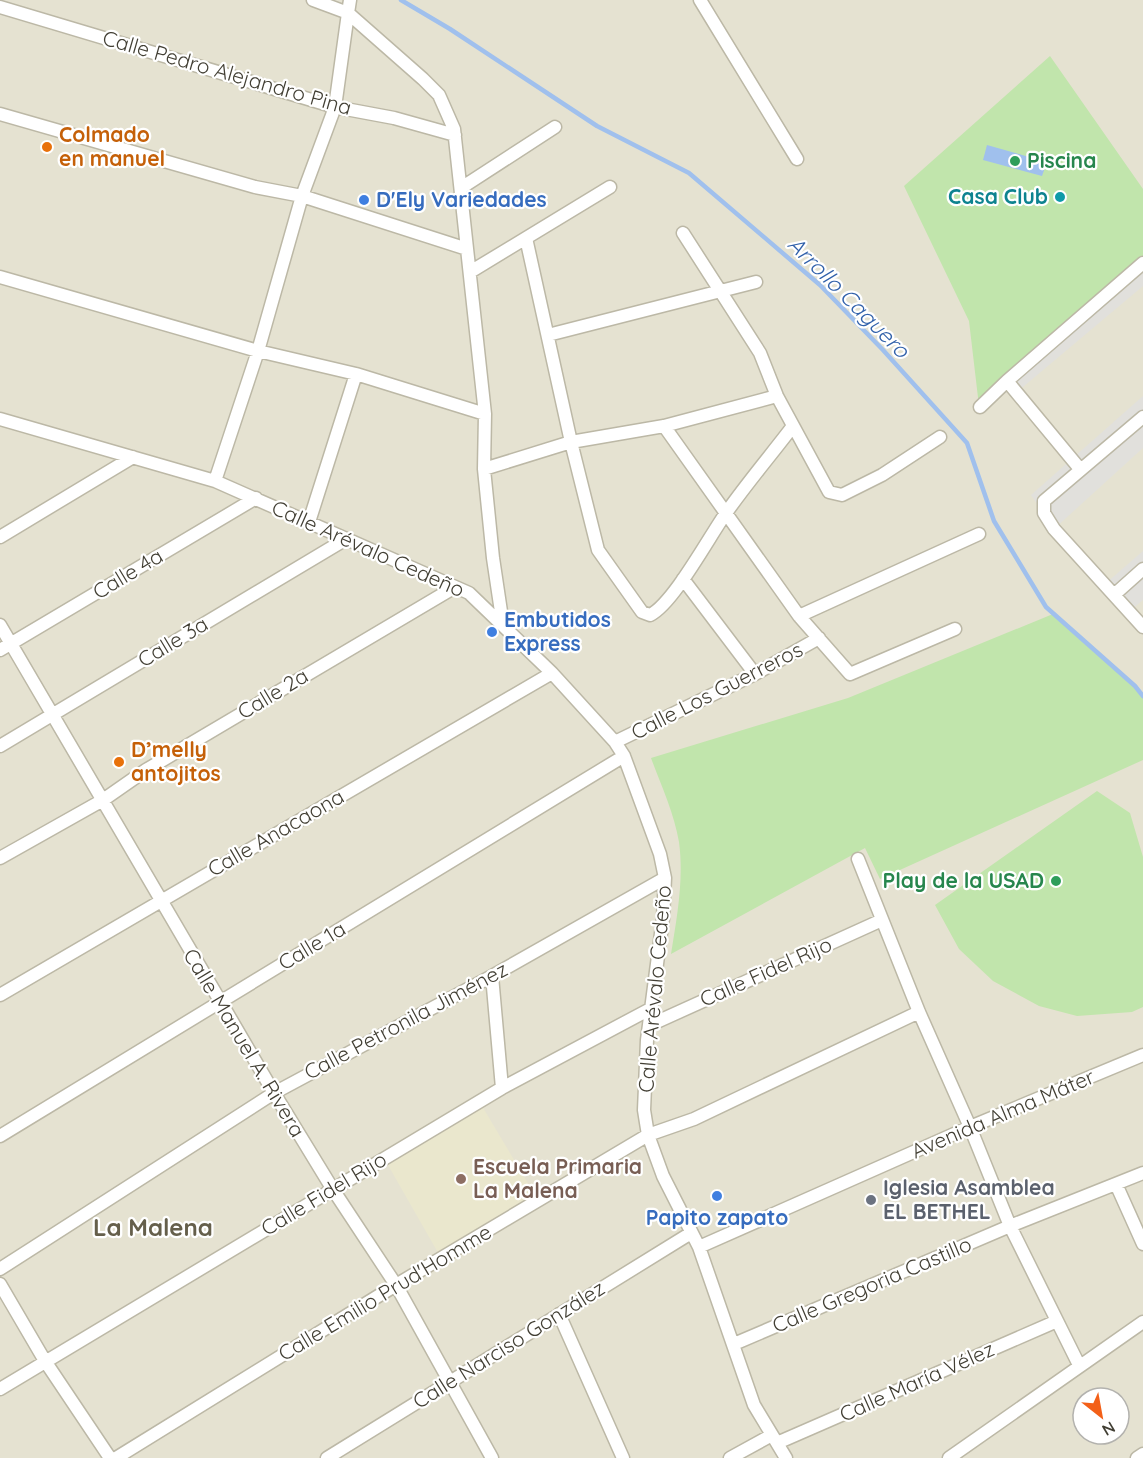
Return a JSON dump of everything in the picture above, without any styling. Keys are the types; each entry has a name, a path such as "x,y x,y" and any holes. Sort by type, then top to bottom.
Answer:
{"street":[{"path":"313,0 348,13 423,79 439,95 455,135 485,414 484,469 493,558 503,625"},
{"path":"215,481 258,351 302,196 335,107 350,0"},
{"path":"700,0 798,159"},
{"name":"Calle Pedro Alejandro Pina","path":"0,7 335,107 394,118 455,135"},
{"path":"0,114 255,187 302,196 467,249"},
{"path":"461,188 555,127"},
{"path":"470,272 610,187"},
{"path":"683,233 760,353 777,396 829,492 842,495 882,475 940,436"},
{"path":"526,238 571,442 598,550 642,612 650,615 658,611 683,579 726,513 794,426"},
{"path":"980,407 1143,263"},
{"path":"0,277 258,351 356,374 485,414"},
{"path":"548,335 756,282"},
{"path":"309,522 356,374"},
{"path":"1007,381 1080,469"},
{"path":"484,469 571,442 664,426 777,396"},
{"path":"1143,417 1044,501 1044,513 1054,529 1143,627"},
{"name":"Calle Arévalo Cedeño","path":"0,419 215,481 469,593 552,673 615,742 624,756 660,854 665,878 647,1040 644,1110 648,1135 663,1176 699,1247 754,1405 786,1458"},
{"path":"664,426 799,616 850,674 955,629"},
{"path":"0,537 133,457"},
{"name":"Calle 4a","path":"5,647 255,498"},
{"path":"799,616 979,534"},
{"name":"Calle 3a","path":"0,746 346,539"},
{"path":"1114,594 1143,569"},
{"path":"683,579 755,674"},
{"name":"Calle 2a","path":"0,858 103,800 146,770 455,587"},
{"name":"Calle Manuel A. Rivera","path":"0,625 5,647 52,714 274,1093 332,1188 396,1285 492,1458"},
{"name":"Calle Los Guerreros","path":"615,742 755,674 819,639"},
{"name":"Calle Anacaona","path":"0,995 552,673"},
{"name":"Calle 1a","path":"0,1136 624,756"},
{"path":"858,859 919,1012 970,1127 1010,1226 1079,1365"},
{"name":"Calle Petronila Jiménez","path":"0,1269 274,1093 492,976 665,878"},
{"name":"Calle Fidel Rijo","path":"650,1025 882,920"},
{"path":"492,976 502,1088"},
{"name":"Calle Fidel Rijo","path":"0,1389 502,1088 652,1008"},
{"name":"Calle Emilio Prud'Homme","path":"116,1458 396,1285 648,1135 694,1119 919,1012"},
{"name":"Avenida Alma Máter","path":"699,1247 970,1127 1143,1055"},
{"name":"Calle Gregoria Castillo","path":"734,1344 1010,1226 1143,1173"},
{"path":"1116,1184 1143,1244"},
{"name":"Calle Narciso González","path":"327,1458 691,1233"},
{"path":"0,1284 45,1361 110,1458"},
{"path":"559,1314 623,1458"},
{"name":"Calle María Vélez","path":"730,1458 1057,1321"},
{"path":"949,1458 1143,1322"},
{"path":"1137,1458 1143,1454"}],"shaded area":[{"path":"0,0 1143,0 1143,1458 0,1458"},
{"path":"1143,263 1143,286 1017,392 1007,381"},
{"path":"1143,396 1143,448 1054,529 1031,495"},
{"path":"1143,551 1143,600 1130,611 1105,584"},
{"name":"Escuela Primaria La Malena","path":"479,1101 538,1200 441,1258 384,1158"}],"green space":[{"path":"1050,56 1143,189 1143,263 979,406 969,321 904,186"},
{"path":"1053,614 1135,686 1143,696 1143,760 880,879 865,848 671,954 680,884 679,842 671,810 651,758 848,698"},
{"name":"Play de la USAD","path":"1097,791 1130,813 1143,857 1143,1007 1132,1012 1077,1016 1039,1006 993,981 959,949 935,905"}],"water":[{"name":"Piscina","path":"987,145 1047,162 1042,176 983,160"}],"waterway":[{"name":"Arrollo Caguero","path":"401,0 450,29 597,126 689,173 820,285 883,350 967,443 994,521 1046,607 1135,686 1143,696"}],"place":[{"name":"Colmado en manuel","path":"47,147"},
{"name":"Piscina","path":"1015,161"},
{"name":"Casa Club","path":"1060,197"},
{"name":"D'Ely Variedades","path":"364,200"},
{"name":"Embutidos Express","path":"492,632"},
{"name":"D’melly antojitos","path":"119,762"},
{"name":"Play de la USAD","path":"1056,881"},
{"name":"Escuela Primaria La Malena","path":"461,1179"},
{"name":"Papito zapato","path":"717,1196"},
{"name":"Iglesia Asamblea EL BETHEL","path":"871,1200"}],"district":[{"name":"La Malena","path":"153,1228"}]}
